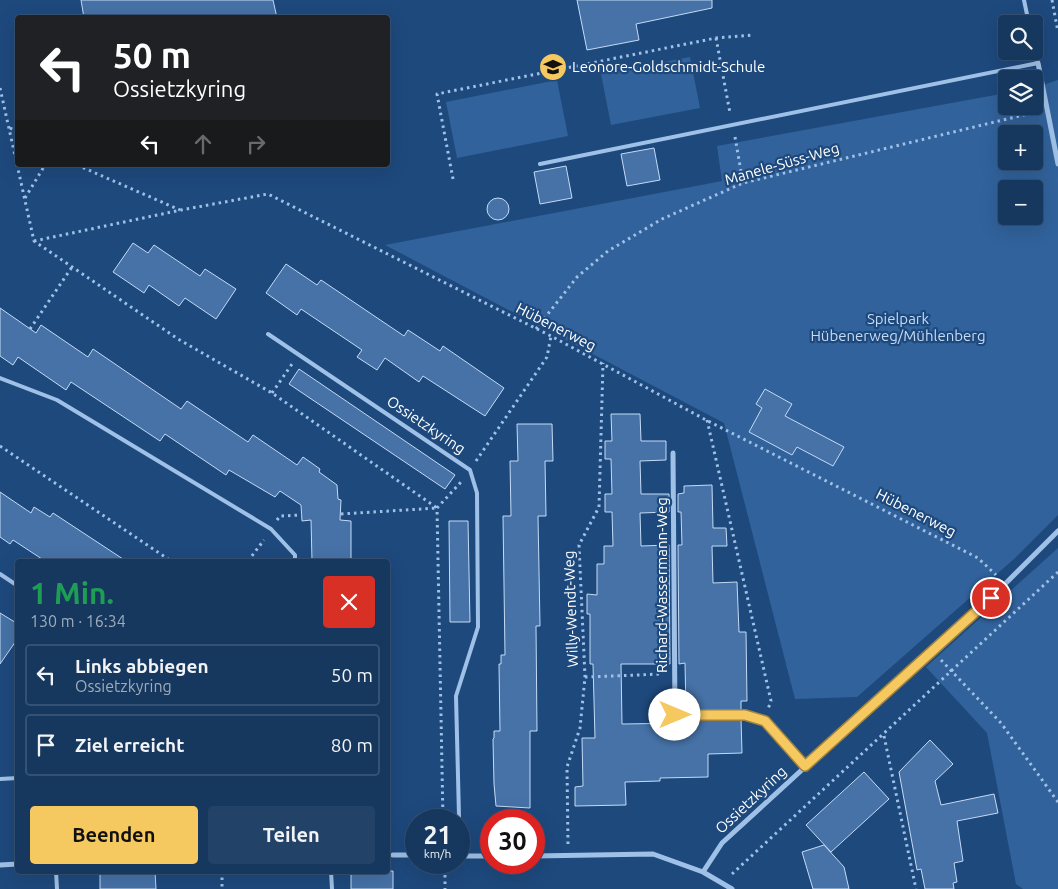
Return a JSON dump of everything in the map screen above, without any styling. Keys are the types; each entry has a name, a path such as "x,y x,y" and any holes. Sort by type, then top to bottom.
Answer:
{"street":[{"path":"1038,63 1058,164"},
{"name":"Richard-Wassermann-Weg","path":"673,453 675,715 745,715 765,721"},
{"name":"Ossietzkyring","path":"703,872 722,843 933,651 1005,584 1058,531"},
{"path":"765,721 805,766"},
{"path":"545,856 653,854 703,872 732,889"},
{"path":"393,855 405,856"},
{"path":"0,865 15,864"}],"lane":[{"path":"1024,0 1028,15"},
{"path":"540,164 1038,63 1037,60"},
{"name":"Ossietzkyring","path":"268,334 470,470 478,493 478,627 456,696 458,809"},
{"path":"0,378 57,400 271,529 294,555 295,559"},
{"path":"0,574 15,584"},
{"path":"0,779 15,778"},
{"path":"56,874 56,889"},
{"path":"331,874 332,889"}],"path":[{"path":"1052,0 1058,32"},
{"path":"453,179 437,94 716,38 754,35"},
{"path":"716,38 743,184"},
{"path":"0,88 15,153"},
{"name":"Manele-Süss-Weg","path":"536,328 577,277 608,250 662,219 743,184 1047,109"},
{"path":"10,128 15,130"},
{"path":"18,167 34,241 178,339 272,393 437,508 341,514"},
{"path":"24,198 44,167"},
{"path":"82,167 181,210"},
{"name":"Hübenerweg","path":"34,241 268,194 536,328 706,420 978,558 1005,584"},
{"path":"30,329 72,267"},
{"path":"272,393 298,354"},
{"name":"Willy-Wendt-Weg","path":"568,855 567,767 580,728 585,677 579,545 599,508 603,363"},
{"path":"706,420 771,701 765,721"},
{"path":"0,446 168,559"},
{"path":"723,883 1058,572"},
{"path":"933,651 1001,723 1058,802"},
{"path":"585,677 674,674"},
{"path":"884,735 916,889"},
{"path":"222,874 222,889"},
{"path":"445,874 445,889"}],"green space":[{"path":"690,57 700,108 611,125 601,74"},
{"path":"557,80 568,136 457,158 446,102"},
{"name":"Spielpark Hübenerweg/Mühlenberg","path":"1058,80 1058,515 1014,559 857,697 795,699 724,423 385,245 722,181 717,146 998,94 998,115 1043,115 1043,85"},
{"path":"1058,548 1058,889 1023,889 1016,884 987,733 926,667"}],"building":[{"path":"81,0 273,0 276,15 84,15"},
{"path":"577,0 712,0 712,8 636,24 639,40 587,50"},
{"path":"654,148 660,180 627,186 621,154"},
{"path":"566,166 572,198 540,204 534,172"},
{"path":"494,198 502,198 509,205 509,213 502,220 494,220 487,213 487,205"},
{"path":"133,243 148,253 154,245 200,276 205,269 236,289 216,319 185,298 179,306 149,285 144,293 113,272"},
{"path":"286,264 317,285 321,280 404,336 408,330 440,351 443,346 504,388 485,416 423,376 419,382 385,358 377,370 357,357 362,350 301,309 297,315 266,293"},
{"path":"0,308 36,333 41,325 88,357 93,349 181,409 187,401 248,442 253,435 297,465 303,457 320,469 319,472 337,485 338,499 341,500 340,520 351,521 351,559 312,559 311,520 302,521 301,505 280,491 275,497 229,470 226,475 165,434 160,441 71,382 66,390 18,357 13,365 0,356"},
{"path":"299,369 455,475 445,489 289,384"},
{"path":"765,389 792,404 785,416 844,447 833,466 797,447 792,455 749,432 762,408 756,404"},
{"path":"611,414 640,414 641,441 666,441 666,460 640,461 641,494 669,494 669,512 640,513 641,546 669,545 670,664 621,664 622,724 687,723 686,719 741,719 742,753 708,754 708,777 660,778 660,781 625,782 626,805 575,806 575,787 583,786 582,738 595,738 593,664 590,664 590,614 587,614 587,594 597,595 597,564 604,564 604,546 613,546 612,512 605,512 605,494 612,494 611,459 605,459 605,441 612,441"},
{"path":"517,424 552,424 553,461 545,461 546,516 538,516 540,626 536,626 537,731 530,731 530,808 496,806 494,784 493,739 494,731 500,731 499,664 501,664 501,655 505,655 503,516 511,516 510,461 518,461"},
{"path":"712,485 713,528 726,528 727,546 712,546 713,583 737,582 739,632 746,632 747,701 741,701 741,711 686,711 685,663 679,664 678,545 682,545 681,512 678,512 678,494 684,493 684,486"},
{"path":"0,492 31,513 34,507 50,517 53,513 123,559 42,559 13,540 10,544 0,537"},
{"path":"449,521 468,521 470,622 450,622"},
{"path":"0,613 15,622 15,642 0,664"},
{"path":"930,740 953,764 935,781 941,805 994,794 998,813 957,821 963,861 954,863 957,882 953,883 954,889 925,889 921,869 917,870 899,772"},
{"path":"864,772 889,799 831,852 806,825"},
{"path":"824,845 844,867 849,889 813,889 802,852"},
{"path":"390,871 393,871 393,889 351,889 351,874 390,874"},
{"path":"100,874 155,874 156,889 100,889"}],"place":[{"name":"Leonore-Goldschmidt-Schule","path":"553,67"}],"route":[{"path":"675,715 745,715 765,721 805,766 991,598"}]}
